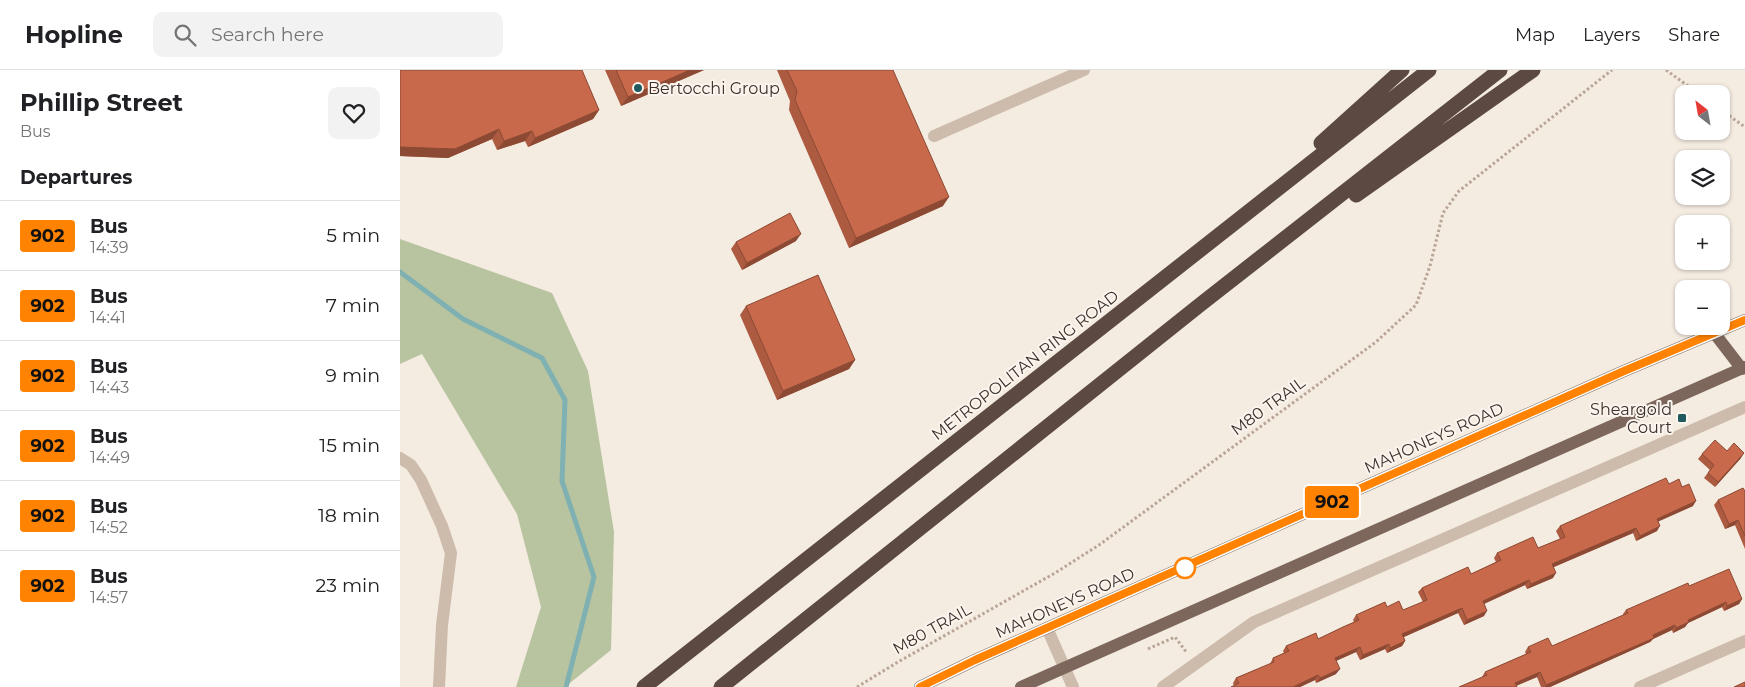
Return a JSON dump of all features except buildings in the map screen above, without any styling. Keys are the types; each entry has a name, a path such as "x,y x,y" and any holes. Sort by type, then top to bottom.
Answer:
{"highway":[{"path":"1220,235 1402,70"},
{"name":"METROPOLITAN RING ROAD","path":"644,687 1428,70"},
{"path":"721,687 1201,304 1500,70"},
{"path":"1201,304 1533,70"}],"main road":[{"name":"MAHONEYS ROAD","path":"1730,327 1745,320"},
{"name":"MAHONEYS ROAD","path":"920,687 1047,628 1624,371 1713,335"},
{"path":"1021,687 1744,368 1716,335"}],"street":[{"path":"934,136 1084,70"},
{"path":"1163,687 1194,663 1254,622 1745,407"},
{"path":"400,458 411,465 421,480 452,553 442,625 439,687"},
{"path":"1047,628 1073,687"},
{"path":"1640,687 1745,641"}],"path":[{"name":"M80 TRAIL","path":"858,687 898,662 1055,573 1099,545 1376,342 1416,305 1430,266 1443,213 1458,191 1612,70"},
{"path":"1666,70 1687,85"},
{"path":"1730,116 1745,127"},
{"path":"1148,650 1175,637 1194,663"}],"green space":[{"path":"400,239 552,293 588,371 614,532 611,650 565,687 516,687 541,607 517,514 422,354 400,364"}],"waterway":[{"path":"400,272 463,319 542,358 565,400 562,481 594,577 566,687"}],"bus line":[{"name":"902","path":"920,687 975,660 1624,371 1745,320"}],"place":[{"name":"Bertocchi Group","path":"638,88"},
{"name":"Sheargold Court","path":"1682,418"}]}
